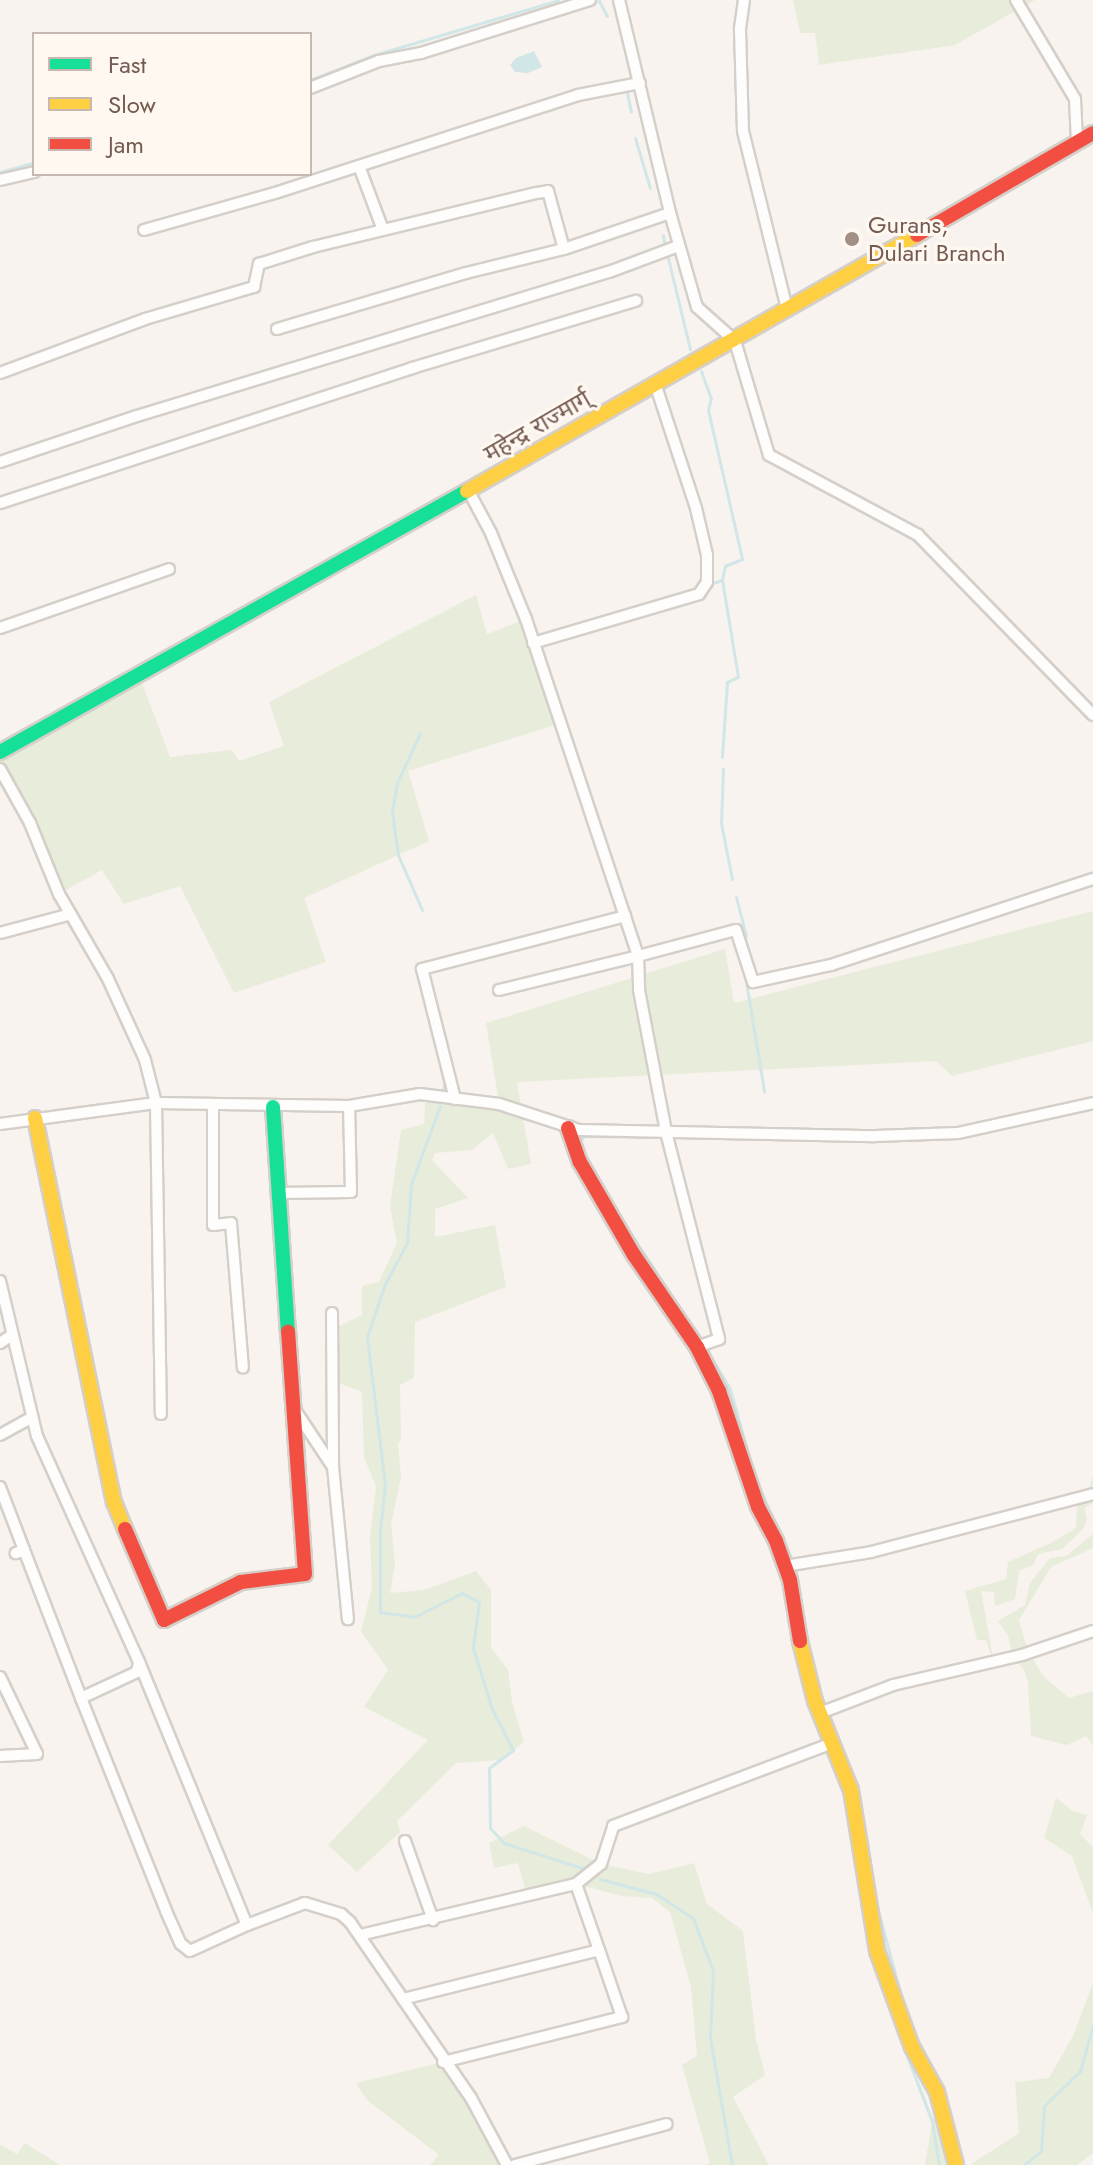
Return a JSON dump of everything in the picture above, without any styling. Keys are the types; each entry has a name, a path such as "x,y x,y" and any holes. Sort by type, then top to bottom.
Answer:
{"main road":[{"name":"महेन्द्र राज्मार्ग्","path":"0,752 735,341 1093,133"},
{"path":"35,1118 114,1502 164,1620 241,1582 305,1574 273,1107"},
{"path":"568,1128 580,1162 634,1255 697,1347 719,1391 747,1480 785,1566 802,1657 820,1713 851,1790 877,1951 912,2047 937,2092 956,2165"}],"street":[{"path":"312,87 379,61 421,53 590,0"},
{"path":"619,0 678,246 697,307 735,341 769,455 918,535 1093,715"},
{"path":"744,0 740,30 743,131 787,309"},
{"path":"1016,0 1075,99 1077,142"},
{"path":"144,230 359,166 578,95 640,83"},
{"path":"359,166 383,230"},
{"path":"0,180 32,172"},
{"path":"0,373 145,319 254,287 259,264 383,230 548,191 564,249"},
{"path":"277,329 451,277 564,249 670,213"},
{"path":"0,462 137,416 609,272 678,246"},
{"path":"0,503 412,368 636,301"},
{"path":"533,643 699,594 707,582 707,555 696,508 655,383"},
{"path":"468,490 505,564 576,761 638,956 639,990 666,1132 719,1339 697,1347"},
{"path":"0,628 169,569"},
{"path":"0,769 30,823 71,914 108,979 140,1048 156,1103 161,1414"},
{"path":"499,990 736,930 753,982 831,965 1093,879"},
{"path":"0,933 71,914"},
{"path":"455,1099 422,969 625,916"},
{"path":"0,1124 156,1103 349,1106 420,1094 499,1104 568,1128 875,1136 958,1133 1093,1103"},
{"path":"213,1106 213,1225 231,1223 243,1368"},
{"path":"278,1193 351,1192 349,1106"},
{"path":"0,1281 32,1417 139,1662 247,1925"},
{"path":"332,1313 333,1467 348,1619"},
{"path":"0,1343 12,1335"},
{"path":"292,1405 333,1467"},
{"path":"0,1435 32,1417"},
{"path":"0,1487 20,1552 181,1944 190,1951 305,1903 341,1914 360,1935 443,2062 471,2098 507,2165"},
{"path":"785,1566 871,1552 1093,1494"},
{"path":"820,1713 893,1685 1022,1655 1093,1631"},
{"path":"81,1698 137,1672 139,1662"},
{"path":"0,1677 37,1754 0,1756"},
{"path":"360,1935 576,1884 601,1864 613,1826 833,1743"},
{"path":"405,1841 433,1920"},
{"path":"443,2062 622,2017 576,1884"},
{"path":"403,1999 599,1950"},
{"path":"515,2165 667,2124"}],"green space":[{"path":"793,0 1035,0 955,45 819,65 815,33 800,33"},
{"path":"476,595 487,634 526,619 561,723 408,771 429,841 304,898 326,962 234,993 180,886 124,904 102,870 59,894 0,769 0,752 139,675 170,757 232,750 239,761 284,746 269,702"},
{"path":"1093,911 1093,1041 952,1076 936,1061 517,1082 531,1164 508,1169 493,1133 472,1150 435,1153 432,1160 468,1198 435,1209 435,1237 495,1225 506,1287 415,1322 414,1378 400,1385 401,1439 398,1444 401,1477 391,1524 395,1563 390,1593 424,1590 476,1571 491,1590 491,1647 508,1670 512,1702 524,1742 500,1760 456,1763 397,1821 400,1832 357,1872 328,1845 428,1740 364,1707 388,1670 361,1631 372,1588 370,1536 376,1487 364,1457 362,1392 339,1383 339,1326 362,1315 362,1286 379,1282 397,1243 390,1206 401,1130 424,1124 426,1095 499,1103 486,1023 725,949 734,1003"},
{"path":"1093,1476 1093,1503 1084,1508 1087,1520 1083,1529 1062,1549 1038,1554 1033,1565 1019,1571 1015,1599 995,1606 994,1592 981,1591 994,1663 986,1640 977,1640 965,1591 1006,1579 1008,1562 1076,1528 1077,1499 1088,1490"},
{"path":"1093,1534 1093,1548 1051,1567 1019,1620 1027,1647 1042,1675 1069,1698 1093,1691 1093,1746 1086,1736 1067,1745 1031,1736 1028,1682 1024,1670 1013,1658 1008,1635 998,1621 1025,1605 1030,1583 1050,1558 1066,1556"},
{"path":"1056,1798 1073,1811 1087,1815 1080,1834 1093,1847 1093,1913 1072,1856 1044,1838"},
{"path":"524,1826 601,1864 649,1874 694,1863 707,1904 743,1931 756,2039 765,2075 733,2097 769,2165 706,2165 710,2163 682,2065 697,2056 691,1987 670,1912 652,1898 622,1896 576,1884 527,1896 518,1863 494,1868 489,1843"},
{"path":"1093,1983 1093,2153 1077,2165 970,2165 1019,2133 1015,2082 1049,2078 1074,2034"},
{"path":"443,2062 507,2165 430,2165 439,2155 367,2100 356,2083"},
{"path":"941,2106 956,2165 925,2165 932,2121"},
{"path":"25,2143 60,2165 0,2165 0,2145 17,2154"}],"shaded area":[{"path":"534,51 542,67 528,73 515,72 510,65 516,58"}],"waterway":[{"path":"312,79 374,55 558,0"},
{"path":"599,1 607,16"},
{"path":"627,93 631,112"},
{"path":"635,138 650,188"},
{"path":"0,172 32,163"},
{"path":"663,235 665,247"},
{"path":"667,254 690,349"},
{"path":"701,371 711,398 708,410 742,559 725,566 722,580 713,583"},
{"path":"722,580 738,677 727,682 722,757"},
{"path":"420,733 397,783 392,812 398,855 422,910"},
{"path":"723,769 721,823 732,879"},
{"path":"736,897 746,936"},
{"path":"744,970 764,1091"},
{"path":"419,979 425,1002"},
{"path":"443,1093 445,1079"},
{"path":"440,1106 411,1184 407,1243 385,1284 367,1337 385,1485 380,1530 380,1612 414,1617 462,1593 479,1602 473,1648 492,1709 513,1750 489,1768 490,1828 504,1843 588,1870"},
{"path":"578,1141 585,1136 660,1137"},
{"path":"698,1138 711,1138"},
{"path":"616,1211 699,1338"},
{"path":"707,1350 730,1389 749,1457"},
{"path":"757,1483 792,1560"},
{"path":"794,1568 812,1666"},
{"path":"835,1733 856,1785"},
{"path":"864,1828 871,1872"},
{"path":"600,1879 656,1894 693,1918 713,1971 710,2038 732,2165"},
{"path":"877,1907 900,1992"},
{"path":"885,1993 903,2045"},
{"path":"1024,2165 1041,2151 1044,2106 1080,2071 1093,2025"},
{"path":"907,2056 932,2121 939,2165"}],"traffic: fast":[{"path":"0,752 467,491"},
{"path":"273,1107 288,1332"}],"traffic: slow":[{"path":"467,491 917,235"},
{"path":"35,1118 114,1502 125,1529"},
{"path":"800,1641 815,1701 851,1790 877,1951 912,2047 937,2092 956,2165"}],"traffic: jam":[{"path":"917,235 1093,133"},
{"path":"568,1128 580,1162 634,1255 697,1347 719,1391 758,1507 776,1541 790,1580 800,1641"},
{"path":"125,1529 164,1620 241,1582 305,1574 288,1332"}],"place":[{"name":"Gurans, Dulari Branch","path":"852,239"}]}
